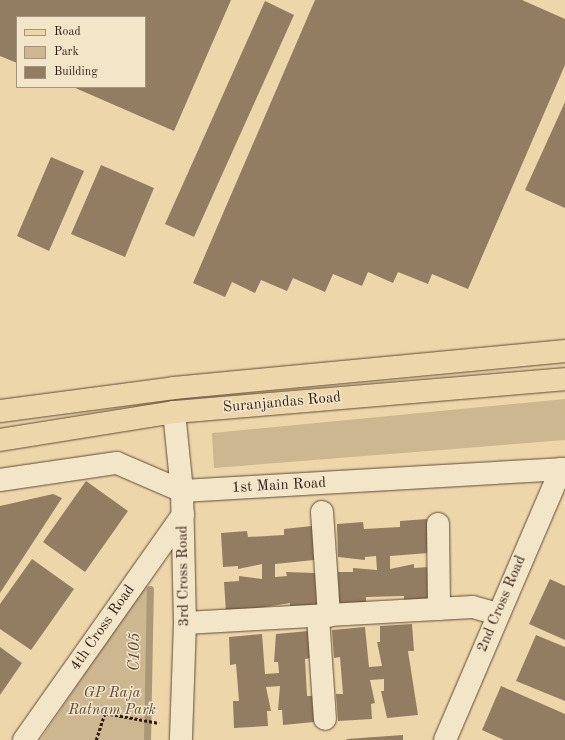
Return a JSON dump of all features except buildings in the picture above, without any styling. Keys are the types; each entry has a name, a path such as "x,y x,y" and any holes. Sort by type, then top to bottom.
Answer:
{"main road":[{"name":"Suranjandas Road","path":"0,411 174,388 565,351"},
{"name":"Suranjandas Road","path":"0,440 174,412 565,379"}],"street":[{"name":"3rd Cross Road","path":"174,412 183,515 185,623 181,732"},
{"name":"1st Main Road","path":"0,480 117,463 182,491 563,469"},
{"name":"2nd Cross Road","path":"445,740 497,614 563,469"},
{"path":"322,512 325,719"},
{"name":"4th Cross Road","path":"24,740 183,515"},
{"path":"438,524 439,609"},
{"path":"185,623 473,607 497,614"}],"path":[{"path":"96,740 105,713 181,732"}],"green space":[{"path":"565,399 565,440 214,468 212,433"},
{"name":"GP Raja Ratnam Park","path":"147,581 150,740 40,740"}],"waterway":[{"name":"C105","path":"147,740 150,589"}]}
